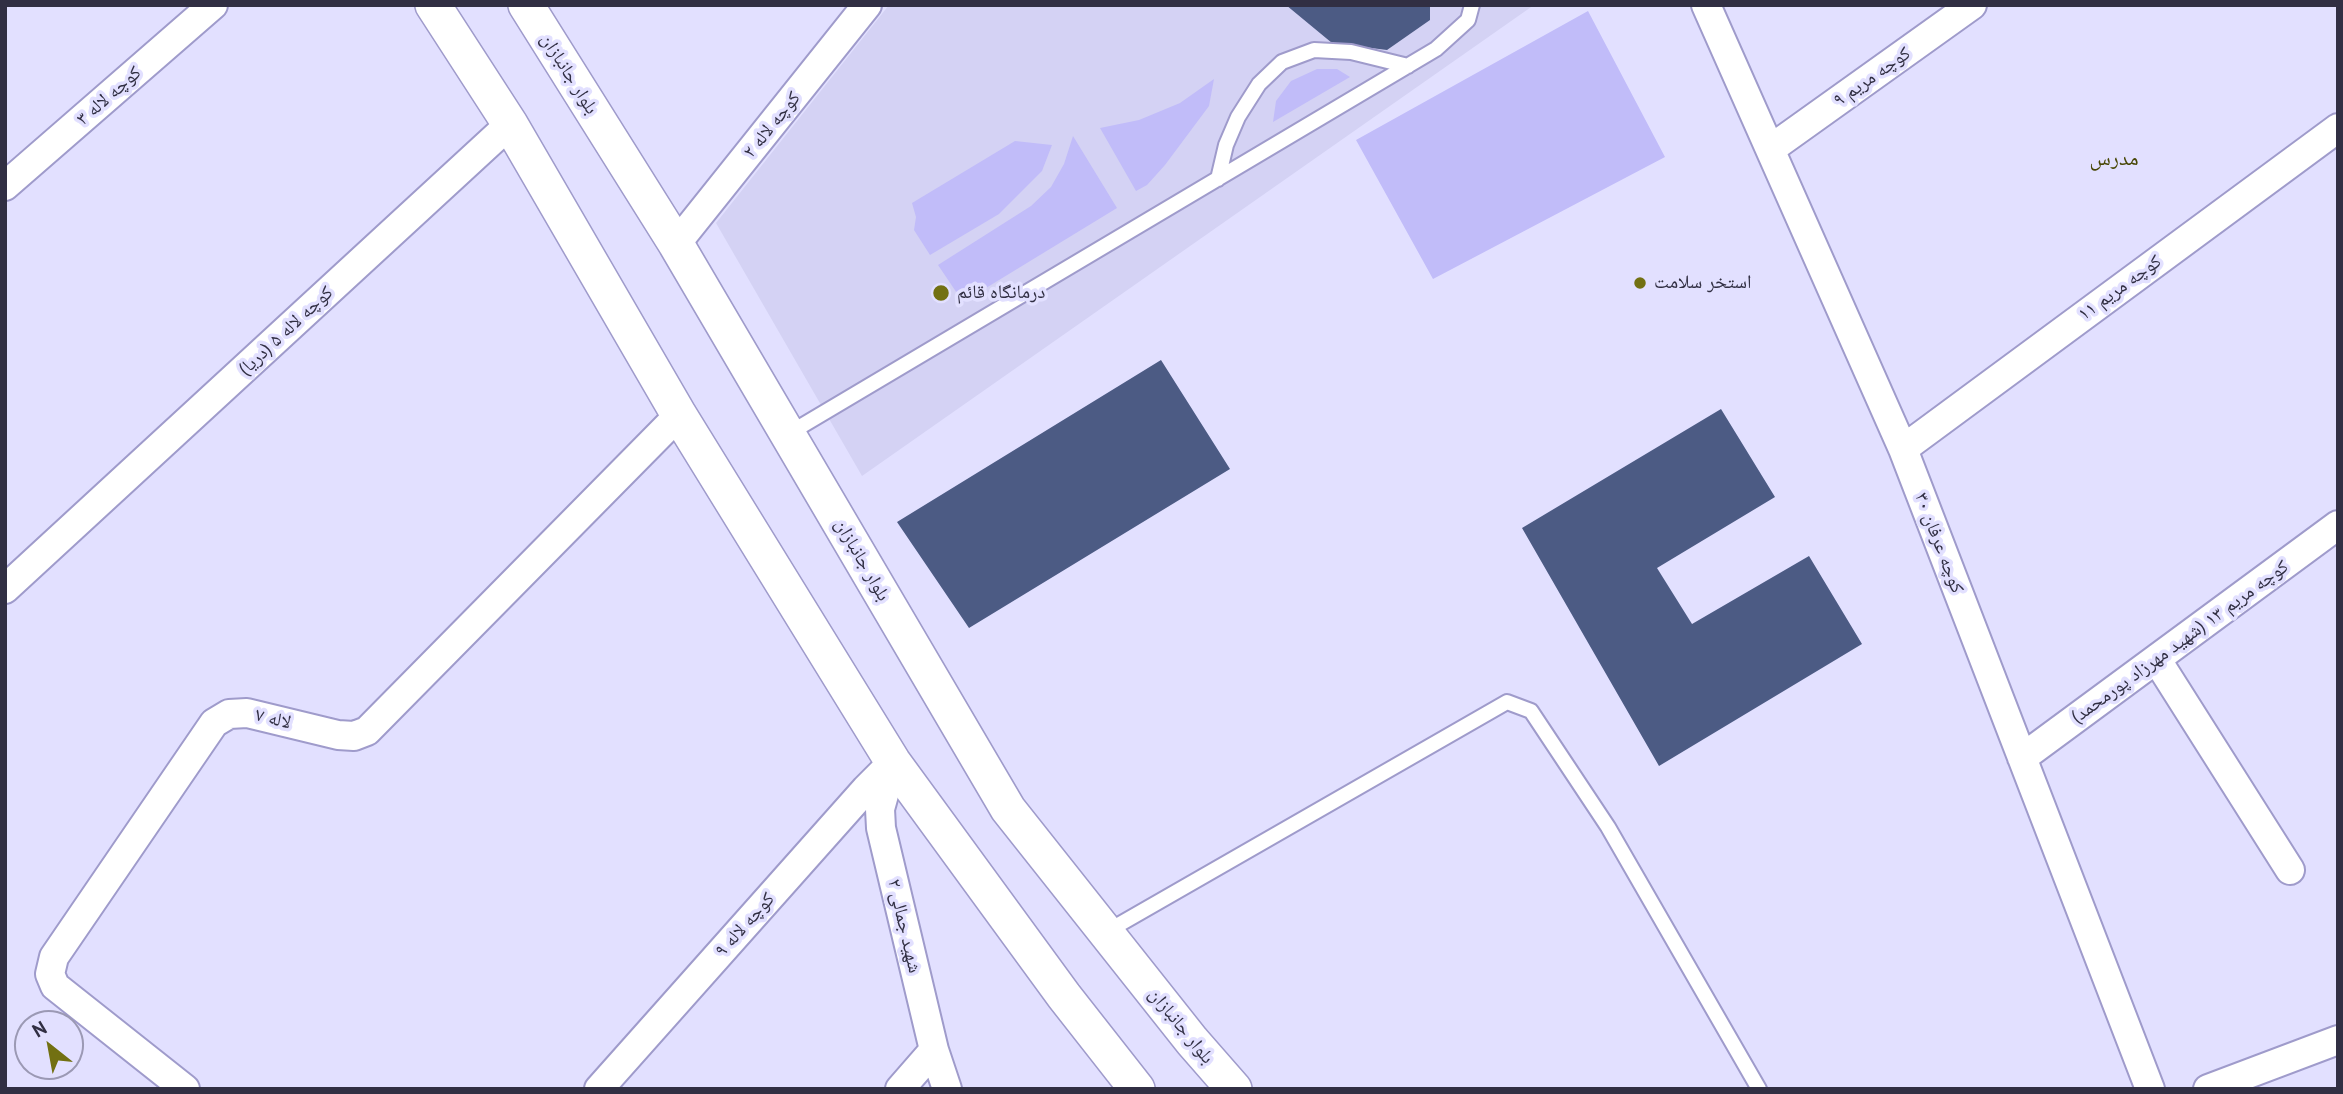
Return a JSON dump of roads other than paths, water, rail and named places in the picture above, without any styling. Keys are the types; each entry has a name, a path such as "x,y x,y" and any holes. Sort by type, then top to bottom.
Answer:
{"street":[{"name":"کوچه لاله ۳","path":"5,186 213,5"},
{"name":"بلوار جانبازان","path":"526,5 676,244 1008,809 1234,1089"},
{"name":"کوچه لاله ۲","path":"676,244 867,5"},
{"name":"کوچه عرفان ۳۰","path":"1706,5 1772,148 1903,449 2150,1089"},
{"name":"کوچه مریم ۹","path":"1772,148 1972,5"},
{"path":"447,12 679,415 893,762 1064,996 1137,1089"},
{"name":"کوچه لاله ۵ (دریا)","path":"5,589 510,124"},
{"name":"کوچه مریم ۱۱","path":"1903,449 2338,128"},
{"name":"لاله ۷","path":"185,1089 55,986 50,974 54,957 214,723 229,714 247,713 338,735 354,736 367,731 679,415"},
{"name":"کوچه مریم ۱۳ (شهید مهرزاد پورمحمد)","path":"2022,758 2338,525"},
{"path":"2157,660 2290,870"},
{"name":"شهید جمالی ۲","path":"893,762 880,809 881,828 934,1050 947,1089"},
{"name":"کوچه لاله ۹","path":"599,1089 893,762"},
{"path":"2208,1089 2338,1040"},
{"path":"900,1089 934,1050"}],"lane":[{"path":"788,434 1408,66 1454,34 1468,20 1472,5"},
{"path":"1218,178 1226,145 1238,117 1259,84 1282,62 1314,50 1351,52 1408,66"},
{"path":"1105,932 1507,702 1531,711 1592,804 1759,1089"}],"place":[{"name":"استخر سلامت","path":"1640,283"},
{"name":"درمانگاه قائم","path":"941,293"}],"district":[{"name":"مدرس","path":"2114,159"}]}
